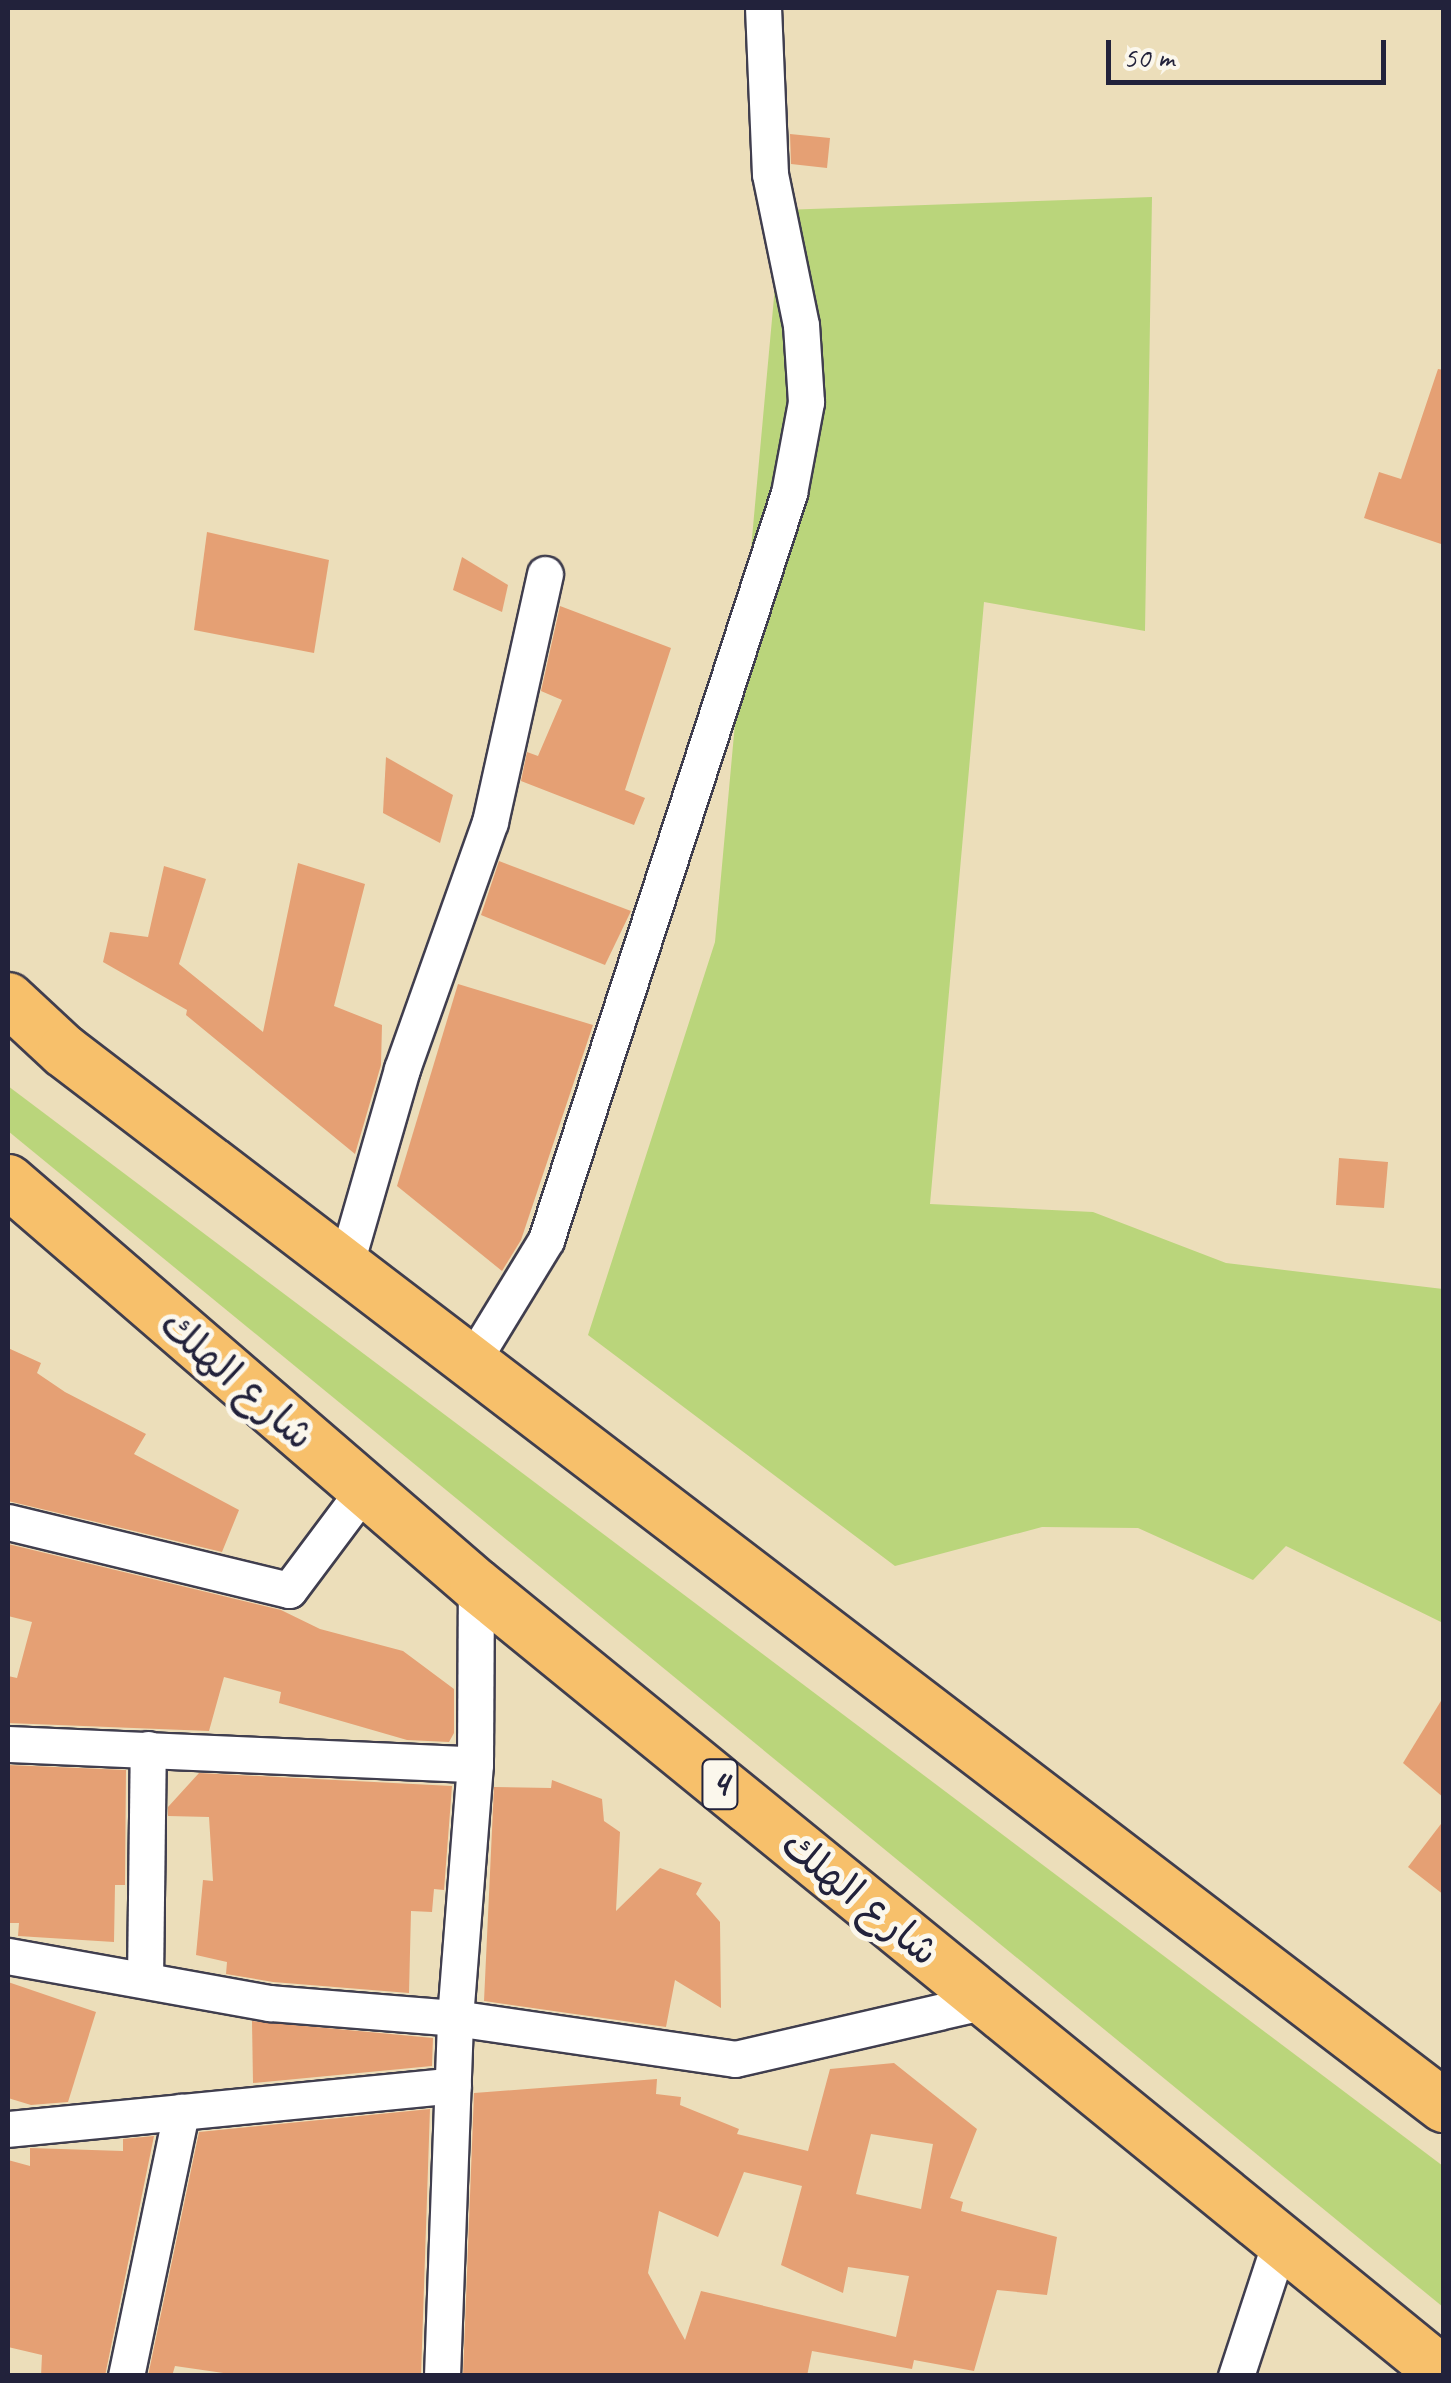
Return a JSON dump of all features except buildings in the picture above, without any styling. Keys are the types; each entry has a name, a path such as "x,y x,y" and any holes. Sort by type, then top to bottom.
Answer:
{"highway":[{"path":"8,999 64,1051 474,1358 1444,2106"},
{"name":"شارع الهلك","path":"8,1181 476,1585 1444,2374"}],"street":[{"path":"474,1358 546,1240 789,493 806,402 801,326 770,174 763,8"},
{"path":"346,1263 402,1069 490,822 545,574"},
{"path":"8,1522 289,1590 363,1491"},
{"path":"442,2376 455,2018 474,1764 476,1585"},
{"path":"8,1744 474,1764"},
{"path":"145,1980 148,1749"},
{"path":"8,1956 270,2003 455,2018 735,2059 986,2001"},
{"path":"8,2129 452,2085"},
{"path":"126,2376 181,2112"},
{"path":"1236,2376 1281,2239"}],"green space":[{"path":"1152,197 1145,631 984,602 930,1204 1093,1212 1226,1263 1443,1289 1443,1623 1286,1546 1253,1580 1138,1528 1042,1527 895,1566 588,1335 715,942 782,210"},
{"path":"8,1086 1443,2166 1443,2307 8,1131"}]}
